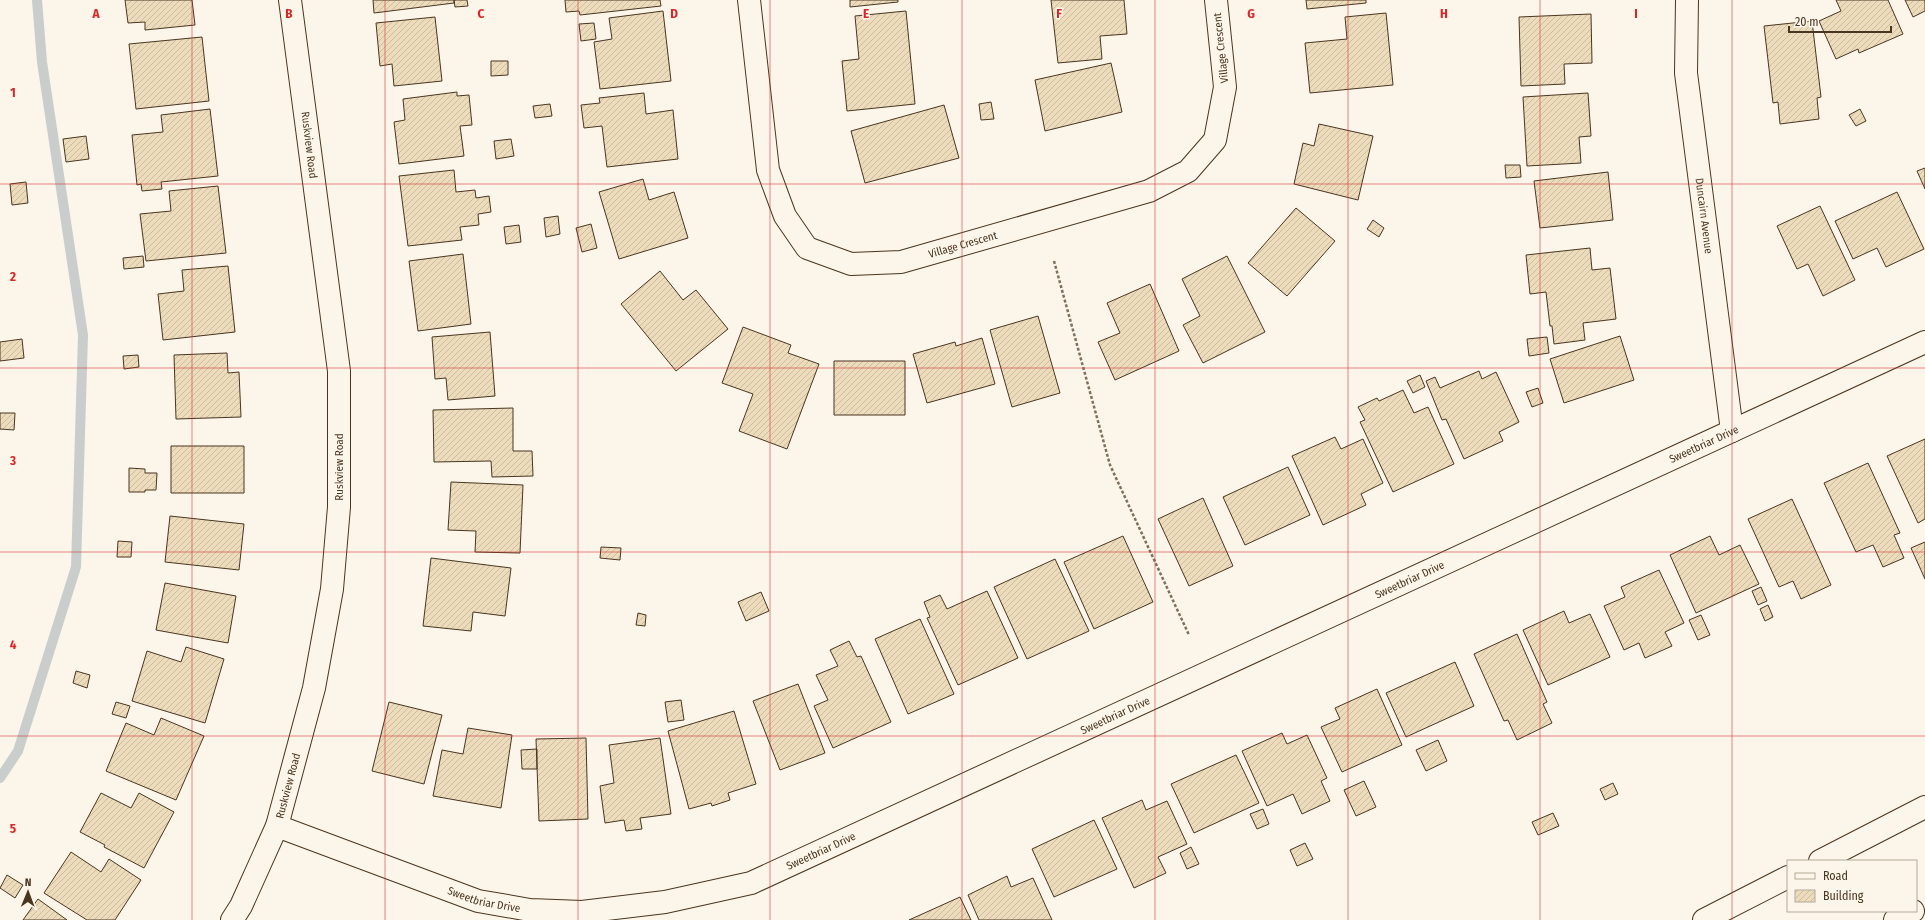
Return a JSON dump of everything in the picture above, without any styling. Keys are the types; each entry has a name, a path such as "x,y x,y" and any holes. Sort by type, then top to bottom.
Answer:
{"main road":[{"name":"Ruskview Road","path":"232,920 241,906 277,826 314,688 332,589 339,507 339,371 290,0"},
{"name":"Village Crescent","path":"749,0 768,170 785,216 807,248 851,264 901,262 1149,192 1188,171 1215,140 1225,87 1216,0"},
{"name":"Duncairn Avenue","path":"1687,0 1686,73 1732,431"},
{"name":"Sweetbriar Drive","path":"277,826 478,901 530,910 582,912 665,902 751,883 1925,342"},
{"path":"1822,860 1925,807"},
{"path":"1704,920 1787,878"},
{"path":"1895,920 1911,912"}],"path":[{"path":"1054,261 1110,465 1189,635"}],"building":[{"path":"125,0 192,0 195,25 145,30 145,22 128,23"},
{"path":"373,0 454,0 454,3 374,13"},
{"path":"454,0 467,0 468,6 455,7"},
{"path":"565,0 660,0 661,6 580,15 579,11 566,12"},
{"path":"850,0 898,0 898,2 850,7"},
{"path":"1051,0 1124,0 1127,34 1100,36 1102,59 1058,63"},
{"path":"1306,0 1366,0 1366,3 1307,9"},
{"path":"1836,0 1888,0 1903,34 1859,53 1858,49 1836,59 1819,21 1841,11"},
{"path":"1905,0 1925,0 1925,11 1913,17"},
{"path":"663,11 671,81 600,89 594,42 612,39 609,18"},
{"path":"906,11 915,104 847,111 842,61 859,59 855,16"},
{"path":"1386,13 1393,85 1310,93 1305,43 1347,39 1345,17"},
{"path":"1591,14 1592,63 1564,64 1565,84 1521,86 1519,17"},
{"path":"435,17 442,81 394,86 392,64 380,66 376,23"},
{"path":"1812,21 1821,97 1817,98 1819,119 1780,124 1778,102 1773,103 1764,26"},
{"path":"594,23 596,39 581,41 579,24"},
{"path":"202,37 209,101 136,109 129,44"},
{"path":"491,61 508,61 508,75 491,76"},
{"path":"1111,63 1122,112 1045,131 1035,80"},
{"path":"457,92 457,96 469,95 472,125 460,126 464,156 399,164 394,122 405,120 403,99"},
{"path":"644,93 646,114 673,110 678,159 607,167 602,126 584,128 581,105 600,103 599,98"},
{"path":"1588,93 1591,136 1579,137 1581,163 1527,166 1523,97"},
{"path":"991,102 994,119 981,120 979,104"},
{"path":"550,104 552,116 535,118 533,106"},
{"path":"944,105 959,158 865,183 851,131"},
{"path":"210,109 218,176 161,182 162,189 142,191 141,184 137,185 132,135 163,132 161,115"},
{"path":"1860,109 1866,121 1856,126 1849,115"},
{"path":"1319,124 1373,136 1358,200 1294,184 1303,143 1314,146"},
{"path":"86,136 89,159 66,162 63,139"},
{"path":"511,139 514,156 496,159 494,141"},
{"path":"1505,165 1520,165 1521,177 1506,178"},
{"path":"1925,168 1925,189 1917,171"},
{"path":"454,170 456,192 475,190 476,198 489,196 491,212 478,214 479,225 460,227 462,240 408,246 399,176"},
{"path":"1608,172 1613,220 1540,228 1534,181"},
{"path":"643,179 649,200 674,192 688,238 619,259 599,192"},
{"path":"26,182 28,203 12,205 10,184"},
{"path":"218,186 226,253 146,261 140,214 171,211 169,191"},
{"path":"1897,192 1924,249 1886,267 1877,248 1853,259 1835,221"},
{"path":"1820,206 1855,280 1823,296 1808,264 1797,269 1777,226"},
{"path":"1296,208 1335,241 1287,296 1248,263"},
{"path":"558,216 560,234 546,237 544,218"},
{"path":"1373,220 1384,228 1379,237 1367,229"},
{"path":"591,224 597,248 582,252 576,228"},
{"path":"519,225 521,242 506,244 504,227"},
{"path":"1590,248 1592,270 1610,268 1616,319 1583,323 1585,340 1554,344 1552,326 1550,326 1546,292 1530,294 1526,255"},
{"path":"463,254 471,324 418,331 409,261"},
{"path":"143,256 144,267 124,269 123,258"},
{"path":"1227,256 1265,332 1203,363 1183,325 1200,316 1182,279"},
{"path":"228,266 235,332 163,340 158,294 184,291 182,270"},
{"path":"660,271 683,300 696,290 728,329 676,371 621,304"},
{"path":"1150,284 1179,351 1115,380 1098,342 1120,333 1107,303"},
{"path":"1038,316 1060,393 1012,407 990,330"},
{"path":"743,327 791,345 788,353 819,364 787,449 739,431 753,394 722,383"},
{"path":"490,332 495,396 448,400 446,378 435,379 432,337"},
{"path":"1620,336 1634,380 1564,403 1550,359"},
{"path":"1547,337 1549,353 1529,356 1527,339"},
{"path":"982,338 995,384 927,403 913,354 955,342 956,346"},
{"path":"22,339 24,358 0,361 0,342"},
{"path":"227,353 228,373 239,372 241,417 176,419 174,355"},
{"path":"138,355 139,367 124,369 123,356"},
{"path":"834,361 905,361 905,415 834,415"},
{"path":"1479,371 1482,379 1496,372 1519,422 1499,432 1503,441 1464,459 1446,419 1442,420 1426,381 1435,377 1440,388"},
{"path":"1420,375 1425,387 1413,393 1407,381"},
{"path":"1538,388 1543,403 1532,407 1526,392"},
{"path":"1403,390 1414,413 1428,407 1454,464 1393,492 1360,422 1365,420 1358,407 1377,398 1379,401"},
{"path":"513,408 513,451 532,451 533,476 492,477 491,461 434,462 433,410"},
{"path":"0,413 15,413 14,430 0,429"},
{"path":"1335,437 1341,449 1363,439 1383,483 1361,494 1366,505 1323,525 1292,456"},
{"path":"1925,439 1925,519 1918,523 1887,456"},
{"path":"171,446 244,446 244,493 171,493"},
{"path":"1868,463 1900,533 1894,535 1904,558 1883,567 1873,545 1856,552 1824,483"},
{"path":"1288,467 1310,515 1245,545 1223,497"},
{"path":"129,468 145,469 145,473 157,473 156,490 129,492"},
{"path":"451,482 523,485 520,553 475,552 476,531 448,530"},
{"path":"1203,498 1233,566 1189,586 1158,519"},
{"path":"1792,499 1831,585 1801,599 1793,581 1779,587 1748,519"},
{"path":"170,516 244,524 239,570 165,562"},
{"path":"1123,536 1153,602 1094,629 1064,562"},
{"path":"1710,536 1719,555 1740,545 1759,584 1696,613 1670,555"},
{"path":"118,541 132,542 131,557 117,557"},
{"path":"1925,542 1925,579 1911,548"},
{"path":"601,547 621,548 620,560 600,558"},
{"path":"431,558 511,568 505,616 473,612 471,631 423,626"},
{"path":"1055,559 1089,631 1027,659 994,587"},
{"path":"1659,570 1684,623 1665,632 1672,646 1645,658 1639,643 1624,650 1604,606 1625,597 1621,587"},
{"path":"165,583 236,596 228,643 156,630"},
{"path":"1761,587 1767,601 1758,605 1752,591"},
{"path":"987,591 1018,658 958,685 927,618 930,617 924,602 940,595 947,609"},
{"path":"761,592 769,611 746,621 738,602"},
{"path":"1768,605 1773,617 1765,621 1760,609"},
{"path":"1564,611 1569,623 1590,614 1610,657 1548,685 1523,630"},
{"path":"638,613 646,615 645,626 636,625"},
{"path":"1701,615 1710,635 1698,640 1689,620"},
{"path":"920,619 954,694 908,714 875,639"},
{"path":"1517,634 1547,702 1543,704 1552,723 1517,740 1508,720 1504,721 1474,654"},
{"path":"849,641 857,657 861,656 891,722 833,748 814,706 828,700 816,675 838,666 830,650"},
{"path":"186,647 224,659 205,723 132,701 147,651 181,662"},
{"path":"1455,662 1474,706 1406,737 1386,693"},
{"path":"76,671 90,675 87,688 73,683"},
{"path":"798,684 825,753 780,770 753,701"},
{"path":"1377,689 1402,745 1342,772 1321,727 1340,719 1335,708"},
{"path":"681,700 684,720 668,722 665,702"},
{"path":"116,702 130,706 126,718 112,714"},
{"path":"389,702 442,715 424,784 372,771"},
{"path":"734,711 756,784 728,793 730,800 712,806 711,803 689,809 668,731"},
{"path":"161,718 204,736 176,800 106,771 126,723 154,735"},
{"path":"468,728 512,735 501,808 433,796 442,750 463,754"},
{"path":"1282,733 1287,744 1307,735 1327,778 1321,781 1330,801 1302,814 1293,794 1267,806 1242,751"},
{"path":"586,738 588,819 539,821 536,739"},
{"path":"660,738 671,814 640,818 642,829 626,831 624,820 605,823 600,786 614,783 609,745"},
{"path":"1438,740 1447,761 1426,771 1416,750"},
{"path":"537,749 537,769 522,769 521,750"},
{"path":"1236,755 1259,803 1194,833 1171,784"},
{"path":"1364,781 1376,807 1356,816 1344,790"},
{"path":"1613,783 1618,794 1605,800 1600,789"},
{"path":"101,793 131,808 139,793 174,812 144,868 104,847 105,845 80,832"},
{"path":"1142,800 1146,810 1167,801 1187,844 1158,857 1166,873 1134,888 1102,818"},
{"path":"1263,809 1269,824 1257,829 1250,814"},
{"path":"1553,813 1559,826 1538,835 1532,822"},
{"path":"1094,820 1117,869 1054,897 1032,849"},
{"path":"1305,843 1313,859 1297,866 1290,850"},
{"path":"1191,847 1199,864 1187,869 1180,853"},
{"path":"71,852 101,872 109,859 141,880 115,920 87,920 44,893"},
{"path":"7,875 23,885 15,898 0,888"},
{"path":"1007,876 1011,887 1033,878 1052,920 979,920 968,895"},
{"path":"960,897 971,920 909,920"},
{"path":"38,899 67,920 23,920"}],"waterway":[{"path":"0,778 18,751 76,567 83,335 42,62 37,0"}]}
